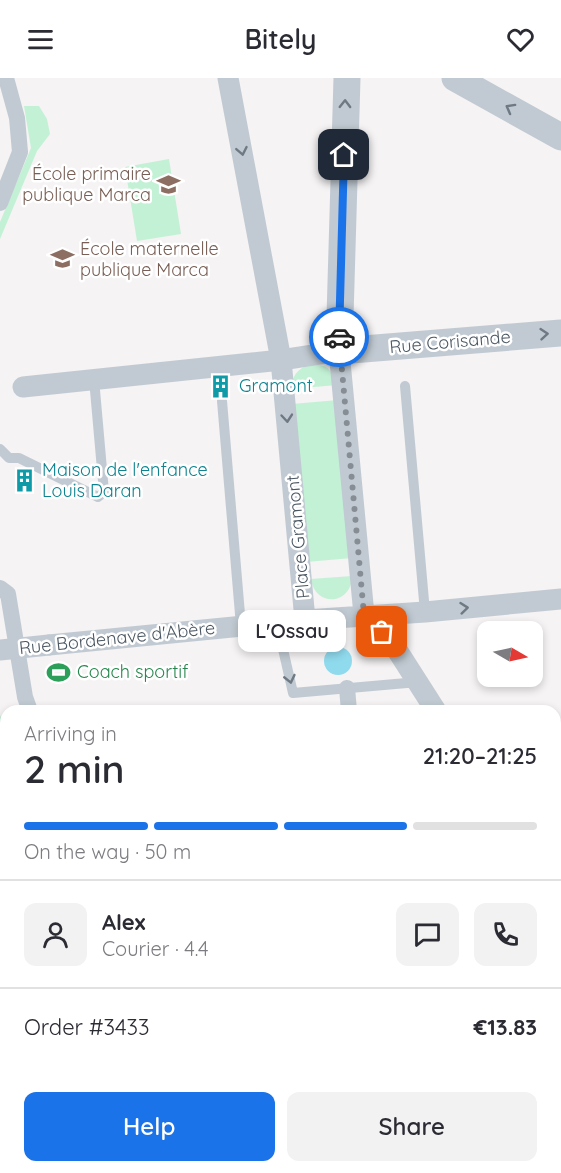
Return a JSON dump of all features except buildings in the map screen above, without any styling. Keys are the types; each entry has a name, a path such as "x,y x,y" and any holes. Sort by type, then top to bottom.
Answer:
{"street":[{"path":"0,203 20,152 17,118 6,78"},
{"name":"Place Gramont","path":"228,78 281,360 305,620 425,612 561,599"},
{"path":"347,78 339,351 364,615 390,639 432,705"},
{"path":"455,78 561,137"},
{"name":"Rue Corisande","path":"339,351 561,333"},
{"path":"23,387 281,360 339,351"},
{"path":"0,588 8,594 27,704"},
{"name":"Rue Bordenave d'Abère","path":"0,650 305,620"},
{"path":"347,688 348,705"}],"lane":[{"path":"0,449 9,458 19,458 98,497 104,492 94,379"},
{"path":"405,386 425,612"},
{"path":"222,401 241,626"},
{"path":"277,622 293,693 418,681"}],"green space":[{"path":"24,106 39,106 47,119 50,134 37,151 0,239 0,222 31,148"},
{"path":"169,159 181,234 137,241 125,167"},
{"path":"310,364 328,368 337,385 291,389 296,374"},
{"path":"338,400 352,558 306,562 292,404"},
{"path":"352,576 346,593 333,599 319,595 311,579"}],"water":[{"path":"338,647 348,651 352,661 348,671 338,675 328,671 324,661 328,651"}],"way so far":[{"path":"339,337 364,615 382,632"}],"place":[{"name":"École primaire publique Marca","path":"169,184"},
{"name":"École maternelle publique Marca","path":"62,259"},
{"name":"Gramont","path":"221,386"},
{"name":"Maison de l'enfance Louis Daran","path":"24,480"},
{"name":"L'Ossau","path":"382,632"},
{"name":"Coach sportif","path":"59,672"}],"route":[{"path":"339,337 344,155"}]}
